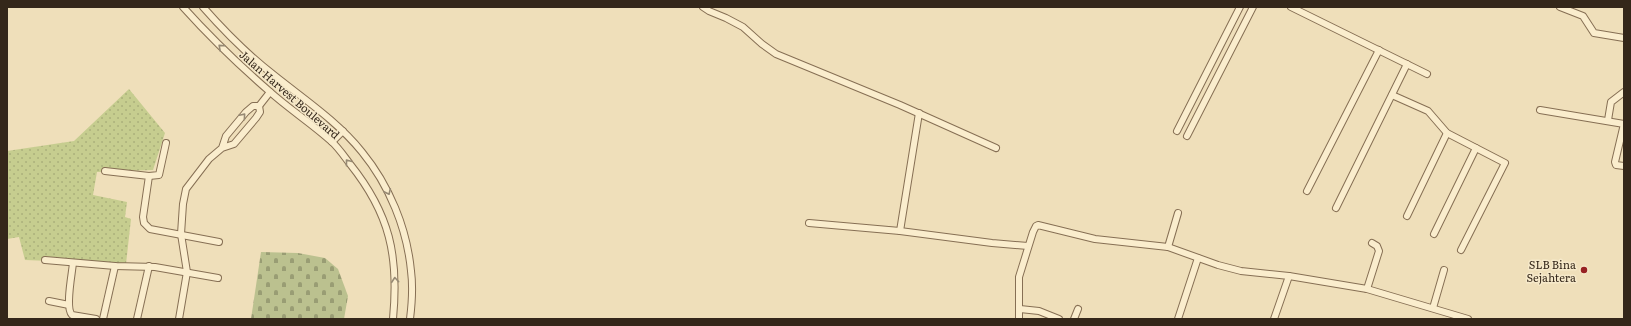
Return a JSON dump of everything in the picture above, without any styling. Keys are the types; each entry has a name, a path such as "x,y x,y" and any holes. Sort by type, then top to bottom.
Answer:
{"street":[{"name":"Jalan Harvest Boulevard","path":"183,7 213,40 270,92 332,142 370,191 381,215 392,249 396,289 393,319"},
{"name":"Jalan Harvest Boulevard","path":"203,7 224,31 274,75 328,117 343,131 362,152 387,188 403,231 412,270 410,319"},
{"path":"703,7 743,27 776,54 919,113 996,148"},
{"path":"1177,131 1240,7"},
{"path":"1187,136 1253,7"},
{"path":"1291,7 1427,74"},
{"path":"1560,7 1583,16 1594,33 1624,38"},
{"path":"1307,191 1379,50"},
{"path":"1336,208 1407,64"},
{"path":"179,319 187,272 181,234 183,204 186,189 209,159 222,148 234,144 256,118 260,112 259,106 270,92"},
{"path":"1608,120 1611,102 1624,92"},
{"path":"1392,95 1428,111 1447,133 1505,163 1460,250"},
{"path":"222,148 226,136 246,112 253,106 259,106"},
{"path":"1540,110 1597,120 1608,120 1624,124 1615,162 1616,165 1624,166"},
{"path":"900,231 919,113"},
{"path":"332,142 343,131"},
{"path":"1407,216 1447,133"},
{"path":"105,171 149,176 159,175 166,143"},
{"path":"1434,234 1476,148"},
{"path":"149,176 143,217 144,223 150,229 219,242"},
{"path":"1168,247 1178,214"},
{"path":"810,223 900,231 992,243 1028,246"},
{"path":"1019,319 1019,277 1028,246 1036,226 1040,225 1095,239 1168,247 1241,271 1289,276 1367,288 1468,319"},
{"path":"1367,288 1379,251 1377,246 1372,243"},
{"path":"1178,319 1198,258"},
{"path":"45,260 115,266 149,266 218,278"},
{"path":"74,263 69,305 70,313 72,315 96,319"},
{"path":"103,319 115,266"},
{"path":"137,319 149,266"},
{"path":"1433,308 1444,270"},
{"path":"1274,319 1289,276"},
{"path":"49,300 69,305"},
{"path":"1020,309 1039,311 1059,319"},
{"path":"1074,319 1078,309"}],"green space":[{"path":"129,89 165,133 153,170 97,172 93,195 127,202 125,217 131,219 126,264 25,260 19,237 7,239 7,151 74,141"},
{"path":"261,252 298,253 325,258 338,269 348,296 344,319 251,319"}],"place":[{"name":"SLB Bina Sejahtera","path":"1584,270"}]}
